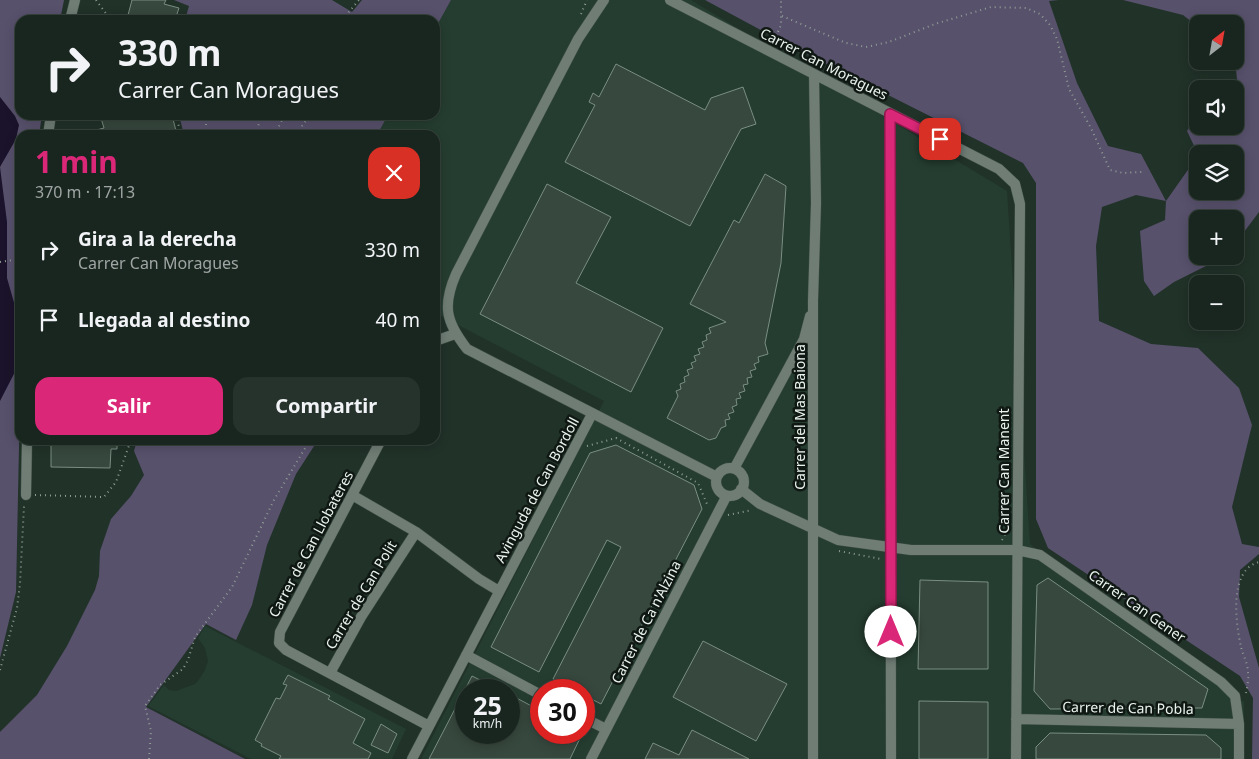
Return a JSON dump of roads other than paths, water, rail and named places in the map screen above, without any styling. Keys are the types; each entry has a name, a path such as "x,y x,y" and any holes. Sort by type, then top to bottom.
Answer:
{"street":[{"path":"71,15 75,0"},
{"path":"440,340 455,334 450,320 448,292 578,39 604,0"},
{"name":"Carrer Can Moragues","path":"670,0 999,169 1015,184"},
{"name":"Carrer del Mas Baiona","path":"814,75 816,203 813,301 814,759"},
{"path":"890,114 891,759"},
{"name":"Carrer Can Manent","path":"1015,184 1020,204 1016,759"},
{"path":"735,467 804,339 813,301"},
{"name":"Avinguda de Can Bordoll","path":"412,759 592,414 468,349 455,334"},
{"path":"592,414 718,477"},
{"path":"26,495 27,445"},
{"name":"Carrer de Can Llobateres","path":"378,445 280,632 279,642 286,650 429,726"},
{"path":"728,467 735,467 743,475 744,482 741,489 733,497 726,497 718,491 718,477 722,470 728,467"},
{"name":"Carrer Can Gener","path":"741,489 760,504 838,540 891,554 1017,550 1040,555 1221,682 1235,696 1239,724"},
{"path":"352,495 416,532 479,579 499,591"},
{"name":"Carrer de Ca n'Alzina","path":"591,759 726,497"},
{"name":"Carrer de Can Polit","path":"330,673 361,617 416,532"},
{"path":"466,655 530,689"},
{"name":"Carrer de Can Pobla","path":"1016,719 1239,724"},
{"path":"595,724 606,729"},
{"path":"1239,724 1240,759"}]}
